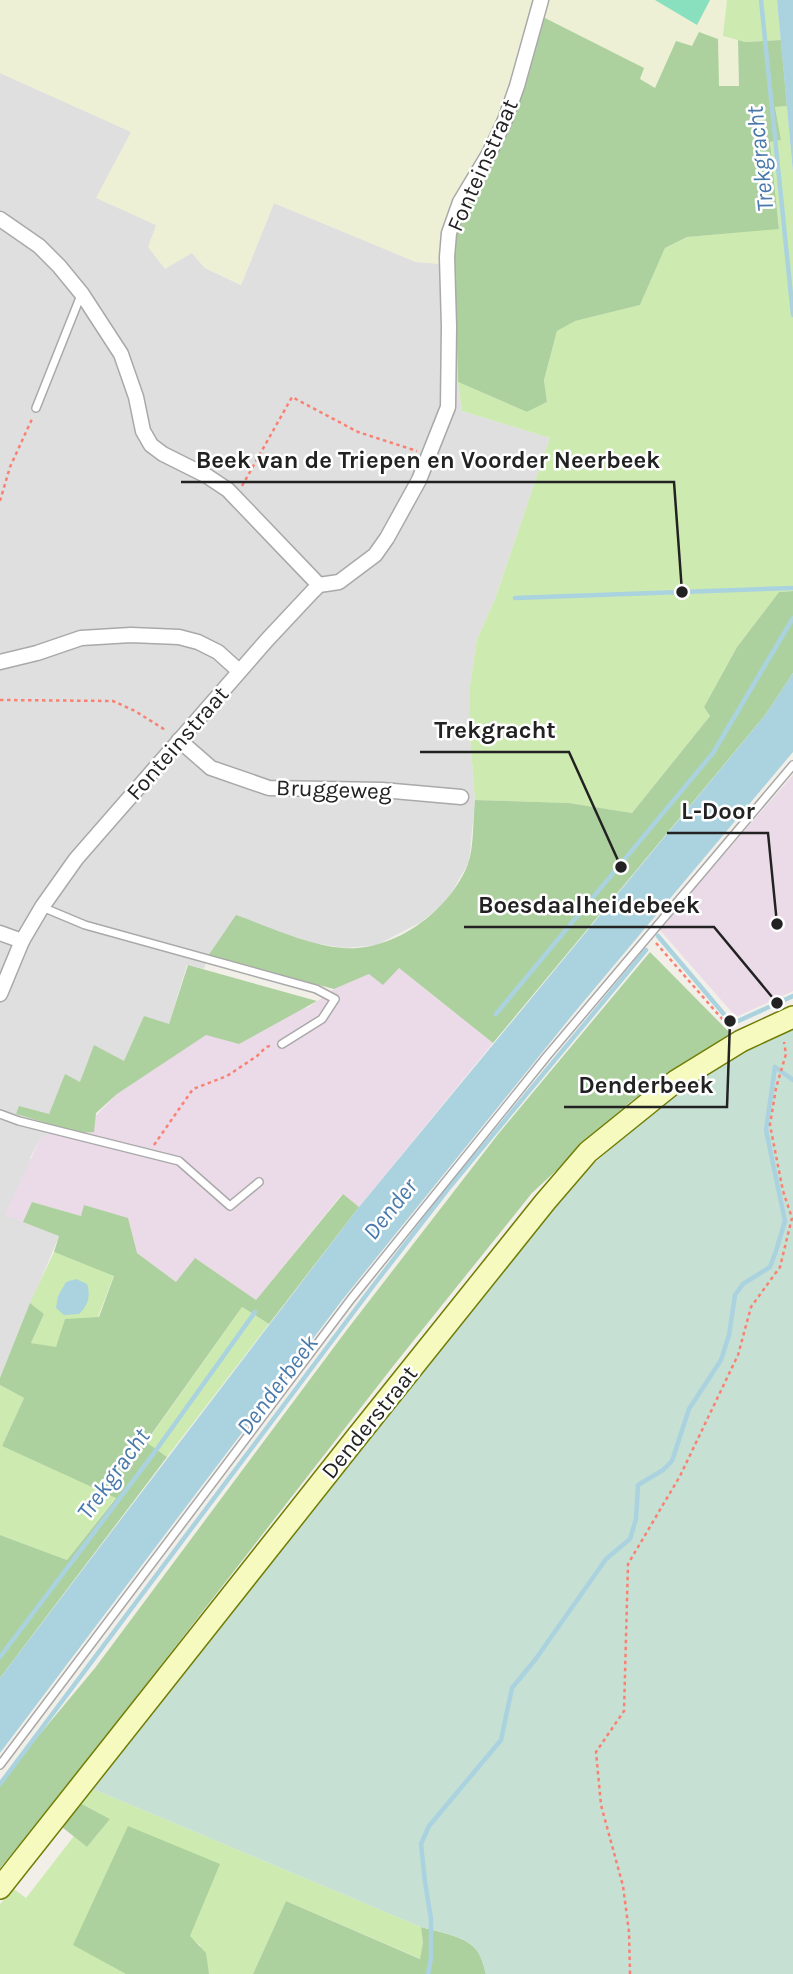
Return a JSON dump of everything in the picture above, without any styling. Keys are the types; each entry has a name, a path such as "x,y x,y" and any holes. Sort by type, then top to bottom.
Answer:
{"street":[{"name":"Fonteinstraat","path":"0,994 22,942 42,907 76,859 317,583 339,582 375,555 394,527 419,480 447,407 449,233 460,202 490,152 505,120 541,0"},
{"path":"0,219 39,246 82,294 121,354 136,397 143,431 151,444 163,454 218,483 317,583"},
{"path":"0,662 80,638 131,635 178,637 198,642 218,652 239,671"},
{"name":"Bruggeweg","path":"180,739 211,768 269,788 382,790 461,797"},
{"path":"0,933 22,942"},
{"name":"Denderstraat","path":"0,1888 339,1459 588,1152 676,1081 741,1041 786,1020"}],"lane":[{"path":"36,408 82,294"},
{"path":"0,1765 351,1299 649,934 697,881 793,765"},
{"path":"42,907 85,925 316,989 335,999 322,1019 282,1044"},
{"path":"0,1114 179,1161 230,1206 258,1182"}],"path":[{"path":"235,498 292,397 358,432 378,436 428,456"},
{"path":"0,500 10,467 36,408"},
{"path":"0,700 113,701 135,711 180,739"},
{"path":"649,934 741,1041"},
{"path":"630,1974 629,1932 623,1886 601,1805 596,1752 624,1711 628,1564 680,1476 738,1355 751,1307 780,1267 792,1218 783,1191 769,1125 786,1054 786,1020"},
{"path":"148,1153 193,1089 227,1076 257,1056 266,1046 282,1044"}],"shaded area":[{"path":"0,73 132,132 99,198 156,225 192,253 205,268 241,285 274,203 416,262 455,265 458,382 462,411 550,438 495,599 477,639 470,686 470,735 475,800 469,862 446,902 421,922 377,945 345,948 320,944 208,956 204,969 187,965 169,1024 124,1062 80,1082 65,1075 49,1114 16,1114 56,1126 39,1141 30,1158 59,1236 0,1378"},
{"path":"793,775 793,991 736,1017 659,929"},
{"path":"399,968 493,1043 359,1207 342,1194 256,1300 199,1261 176,1282 137,1253 85,1205 81,1216 32,1202 23,1222 5,1215 39,1141 56,1126 79,1133 117,1094 206,1034 309,1007 334,989 369,974"}],"green space":[{"path":"0,0 533,0 505,105 484,150 458,191 445,223 441,264 416,262 274,203 241,285 205,268 192,253 165,269 148,247 156,225 96,198 131,132 0,73"},
{"path":"547,0 727,0 723,36 738,40 739,86 718,86 717,39 699,33 692,46 655,89 640,79 644,68 543,17"},
{"path":"655,0 710,0 697,25"},
{"path":"727,0 777,0 781,40 745,42 723,36"},
{"path":"543,17 644,68 640,79 655,88 676,41 692,46 699,32 718,39 719,86 739,86 738,40 781,40 787,106 775,107 781,140 770,142 779,229 687,237 665,248 640,305 575,321 557,331 544,380 547,402 527,412 458,382 454,246 457,229"},
{"path":"787,106 793,173 793,591 779,592 737,647 704,707 710,716 632,813 569,803 475,800 470,735 470,686 477,639 495,599 550,438 462,411 458,382 527,412 547,402 544,380 557,331 574,321 640,305 665,248 687,237 779,228 770,142 781,140 775,107"},
{"path":"793,591 793,673 766,714 493,1043 399,968 383,985 369,974 334,989 208,956 236,915 302,939 343,948 382,943 401,935 434,912 460,881 470,857 475,800 569,803 632,813 710,716 704,707 737,647 779,592"},
{"path":"650,952 731,1034 630,1102 532,1193 394,1365 43,1817 0,1868 0,1782 95,1668 346,1331 499,1133"},
{"path":"188,965 317,1001 239,1044 206,1035 117,1094 96,1113 94,1132 79,1133 16,1114 19,1106 49,1114 65,1074 80,1082 94,1045 124,1061 144,1016 169,1024"},
{"path":"793,1026 793,1974 486,1974 478,1952 460,1938 421,1927 93,1789 147,1716 566,1189 665,1099 713,1067"},
{"path":"343,1194 359,1207 269,1324 242,1307 146,1442 167,1457 0,1678 0,1535 67,1560 116,1498 2,1446 24,1398 0,1385 0,1378 30,1303 44,1314 31,1343 56,1347 65,1319 99,1317 114,1276 54,1252 59,1236 23,1222 32,1202 81,1216 84,1205 128,1218 137,1253 176,1282 195,1258 256,1300"},
{"path":"54,1252 114,1275 98,1317 56,1348 31,1343 44,1314 30,1303"},
{"path":"242,1307 269,1324 167,1457 146,1443"},
{"path":"0,1385 24,1398 2,1446 116,1497 67,1560 0,1535"},
{"path":"93,1789 421,1927 421,1959 286,1901 253,1974 209,1974 200,1945 189,1937 195,1919 122,1971 126,1974 0,1974 0,1904 14,1889 26,1898 74,1836 87,1847 110,1819 80,1803"},
{"path":"80,1803 110,1819 87,1847 62,1827"},
{"path":"128,1826 220,1864 190,1936 206,1953 209,1974 126,1974 73,1945"},
{"path":"286,1901 420,1959 423,1943 421,1927 452,1935 467,1942 478,1952 486,1974 253,1974"}],"water":[{"path":"777,0 793,0 793,173"},
{"name":"Dender","path":"793,673 793,752 574,1013 343,1299 0,1753 0,1678 359,1207 766,714"},
{"path":"76,1279 87,1284 88,1300 79,1314 64,1315 56,1308 58,1296 66,1282"}],"waterway":[{"name":"Trekgracht","path":"761,0 793,315"},
{"path":"515,598 793,588"},
{"name":"Trekgracht","path":"496,1014 713,753 793,618"},
{"name":"Denderbeek","path":"658,936 733,1025"},
{"name":"Denderbeek","path":"0,1784 448,1189 646,950"},
{"path":"731,1021 736,1022 793,996"},
{"path":"428,1974 431,1958 431,1919 421,1844 429,1826 501,1740 512,1688 606,1559 630,1539 636,1519 638,1485 663,1470 672,1461 689,1409 721,1360 729,1335 735,1295 743,1284 770,1267 785,1221 766,1130 775,1067 793,1080"},
{"name":"Trekgracht","path":"0,1657 154,1453 255,1312"}],"place":[{"name":"Beek van de Triepen en Voorder Neerbeek","path":"682,592"},
{"name":"Trekgracht","path":"621,867"},
{"name":"L-Door","path":"777,924"},
{"name":"Boesdaalheidebeek","path":"777,1003"},
{"name":"Denderbeek","path":"730,1021"}]}
